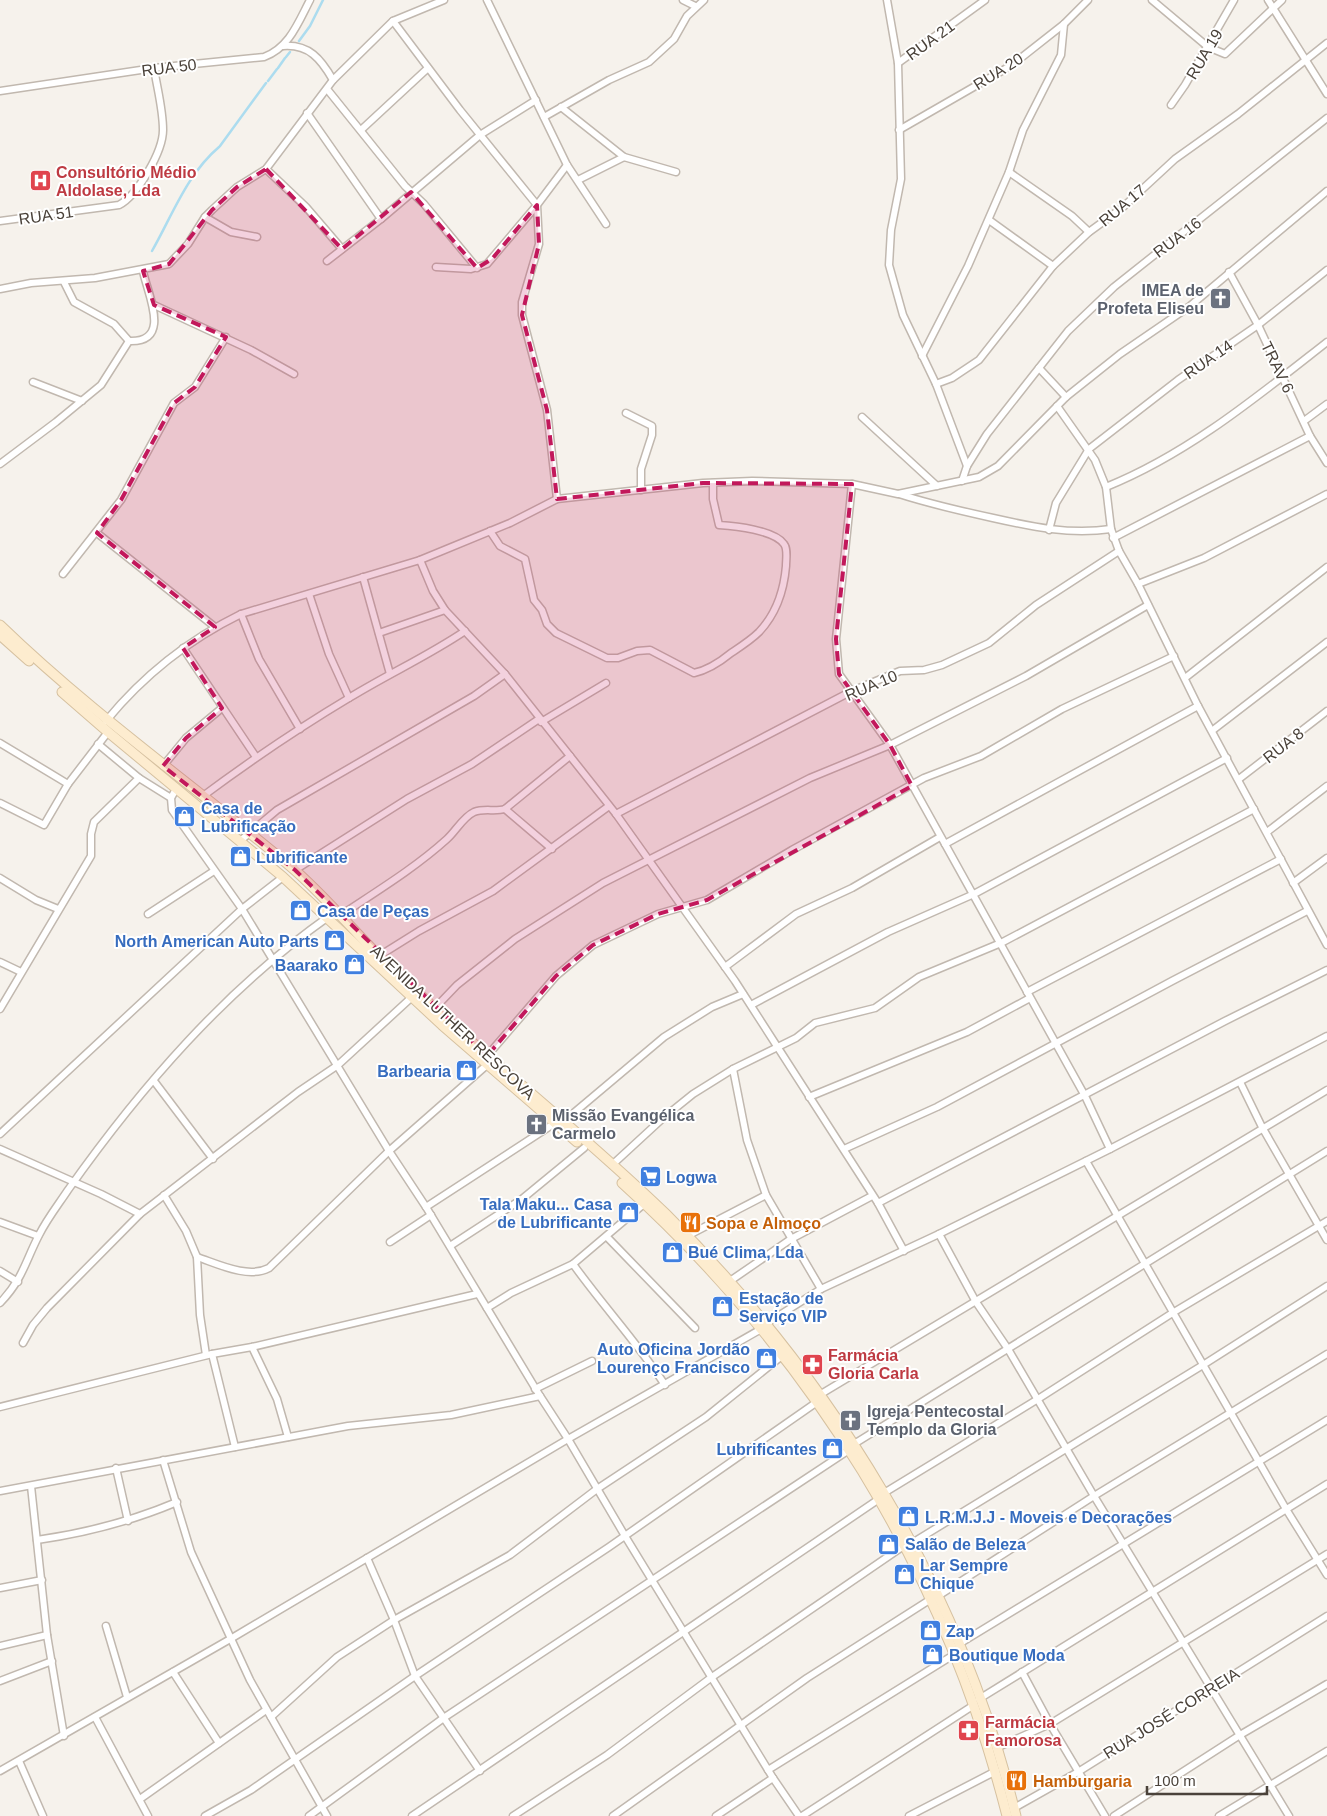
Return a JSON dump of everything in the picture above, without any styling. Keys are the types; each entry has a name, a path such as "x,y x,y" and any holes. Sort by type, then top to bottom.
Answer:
{"main road":[{"name":"AVENIDA LUTHER RESCOVA","path":"0,625 106,721 295,870 379,956 487,1060"},
{"name":"AVENIDA LUTHER RESCOVA","path":"0,635 108,732 283,877 412,997 612,1165 688,1236 730,1281 819,1398 852,1447 909,1544 959,1644 1008,1816"},
{"name":"AVENIDA LUTHER RESCOVA","path":"559,1122 584,1148 645,1203 765,1326 783,1355 819,1398"},
{"name":"AVENIDA LUTHER RESCOVA","path":"935,1598 955,1654 996,1748 1015,1812"}],"street":[{"name":"RUA 50","path":"0,91 154,68 264,57 276,52 283,46 295,30 310,0"},
{"path":"0,289 30,283 64,282 143,271 169,264 176,259 205,217 237,187 266,169 333,80 393,21 444,0"},
{"path":"487,0 567,165 606,224"},
{"path":"684,0 695,6"},
{"path":"544,117 609,80 649,62 674,39 695,6 704,0"},
{"path":"887,0 898,63 900,179 889,242 889,265 903,315 936,384 967,466"},
{"name":"RUA 21","path":"898,63 985,0"},
{"name":"RUA 20","path":"899,130 1012,65 1064,24 1088,0"},
{"path":"1152,0 1208,47 1221,54 1228,52 1272,7 1282,0"},
{"name":"RUA 19","path":"1171,105 1208,47 1234,0"},
{"path":"1268,0 1327,94"},
{"path":"393,21 480,135 537,205 539,244 522,302 522,316 547,410 557,499"},
{"path":"922,356 936,332 989,220 1024,130 1061,55 1064,24"},
{"name":"RUA 17","path":"936,384 952,378 979,360 1053,266 1088,232 1122,208 1175,159 1238,114 1327,43"},
{"path":"283,46 296,45 305,48 321,62 333,80"},
{"name":"RUA 51","path":"0,222 119,205 132,196 143,179 161,141 163,130 154,68"},
{"path":"362,130 428,68"},
{"path":"327,89 411,192 434,215 477,268"},
{"path":"327,261 381,219 480,135 536,100"},
{"path":"561,107 624,158 676,172"},
{"path":"307,113 381,219"},
{"name":"RUA 16","path":"962,481 967,466 987,434 1068,331 1114,287 1327,118"},
{"path":"578,180 624,158"},
{"path":"436,267 477,268 492,259 567,165"},
{"path":"266,169 306,207 342,249"},
{"path":"1009,172 1072,216 1088,232"},
{"path":"898,494 979,477 998,466 1066,397 1120,354 1190,306 1327,191"},
{"path":"205,217 231,232 258,237"},
{"path":"989,220 1053,266"},
{"name":"RUA 14","path":"1089,449 1178,380 1258,324 1327,270"},
{"path":"64,282 74,302 114,324 129,341 138,341 150,333 156,318 154,305 146,288 143,271"},
{"name":"TRAV 6","path":"1229,272 1258,324 1310,436 1327,463"},
{"path":"154,305 226,337 294,374"},
{"path":"62,574 97,533 121,500 174,403 195,387 226,337"},
{"path":"0,464 101,385 129,341"},
{"path":"1106,487 1133,476 1184,446 1238,410 1327,342"},
{"path":"1038,368 1066,397"},
{"path":"33,382 82,401"},
{"path":"1304,421 1327,404"},
{"path":"1057,406 1089,449 1106,487 1111,529 1119,551 1138,584 1198,706 1213,730 1307,911 1327,944"},
{"path":"626,414 652,426 652,435 641,469 641,490"},
{"path":"862,417 937,486"},
{"path":"1113,538 1310,436"},
{"path":"1049,530 1056,503 1089,449"},
{"path":"106,721 138,684 183,648 215,627 241,614 420,560 490,531 557,499 713,483 752,481 852,484 1049,530 1087,533 1111,529"},
{"path":"490,531 500,546 525,559 534,600 542,610 548,624 556,633 606,658 618,658 637,651 650,650 694,673 701,672 720,662 759,632 778,603 784,584 786,554 786,545 779,538 734,526 719,525 713,499 713,483"},
{"path":"852,484 836,639 839,674 890,746 1085,1096 1110,1150"},
{"path":"1138,584 1204,558 1327,494"},
{"path":"97,533 215,627"},
{"name":"RUA 10","path":"616,814 852,691 900,671 924,670 942,665 989,643 1036,606 1119,551"},
{"path":"420,560 433,591 445,610 505,674 540,721 616,814 725,967 779,1047 872,1196 878,1202 904,1251"},
{"path":"1185,678 1327,567"},
{"path":"363,576 390,674"},
{"path":"309,594 330,654 349,698"},
{"path":"435,1008 457,985 515,940 579,897 648,858 810,778 890,746 1026,676 1148,605"},
{"path":"379,633 445,610"},
{"path":"241,614 259,659 300,729"},
{"path":"203,796 256,757 349,698 435,651 465,631"},
{"path":"1213,730 1327,642"},
{"path":"183,648 256,757"},
{"path":"197,1257 233,1269 257,1272 269,1268 389,1151 487,1060 556,976 578,955 605,938 658,914 707,900 792,850 924,778 981,756 1062,709 1174,656"},
{"path":"240,841 284,805 474,696 505,674"},
{"path":"295,870 407,799 472,764 540,721 606,683"},
{"path":"945,844 1198,706"},
{"path":"163,766 186,738 222,708"},
{"name":"RUA 8","path":"1238,779 1327,711"},
{"path":"0,803 44,825 68,784 108,732"},
{"path":"0,743 68,784"},
{"path":"98,744 139,778 171,798"},
{"path":"341,915 448,839 470,814 481,810 498,811 504,809 570,756"},
{"path":"751,1005 888,932 974,894 1227,758"},
{"path":"0,1009 91,856 91,834 94,822 139,778"},
{"path":"1267,832 1327,786"},
{"path":"176,789 171,798 172,810 242,909 338,1064 389,1151 450,1246 535,1389 568,1439 768,1770 800,1816 1022,1672 1327,1484"},
{"path":"379,956 419,931 493,891 609,806"},
{"path":"504,809 552,849"},
{"path":"612,1165 662,1119 693,1094 734,1069 796,1038 822,1020 875,1008 919,977 1000,943 1254,809"},
{"path":"725,967 770,931 796,914 860,884 940,837"},
{"path":"1293,883 1327,858"},
{"path":"809,1097 967,1032 1029,995 1281,859"},
{"path":"148,914 214,870"},
{"path":"0,1134 242,909 283,877"},
{"path":"0,878 36,900 58,909"},
{"path":"844,1149 937,1108 1055,1043 1307,911"},
{"path":"0,1303 18,1282 38,1236 74,1182 191,1035 273,959 328,917"},
{"path":"0,962 21,972"},
{"path":"878,1202 1085,1096 1224,1021 1327,970"},
{"path":"426,1207 559,1122 664,1037 704,1011 743,994"},
{"path":"23,1343 33,1324 47,1308 140,1214 298,1092 338,1064 412,997"},
{"path":"0,1771 64,1736 127,1697 174,1672 568,1439 665,1385 765,1326 821,1289 904,1251 1110,1150 1327,1036"},
{"path":"734,1069 747,1140 766,1195 821,1289"},
{"path":"154,1081 213,1159"},
{"path":"1240,1082 1262,1127 1327,1240"},
{"path":"205,1816 250,1790 415,1676 625,1536 819,1398 1262,1127 1327,1090"},
{"path":"450,1246 522,1199 584,1148"},
{"path":"0,1150 74,1182 140,1214"},
{"path":"309,1816 445,1717 852,1447 1008,1349 1146,1266 1327,1151"},
{"path":"1086,1162 1260,1460 1286,1509 1327,1575"},
{"path":"164,1195 186,1231 197,1257 200,1315 235,1447"},
{"path":"688,1236 766,1195"},
{"path":"730,1281 791,1239 872,1196"},
{"path":"487,1308 511,1293 574,1264 645,1203"},
{"path":"390,1242 431,1215"},
{"path":"412,1816 882,1496 1174,1312 1327,1221"},
{"path":"0,1222 38,1236"},
{"path":"939,1234 976,1302 1008,1349 1068,1448 1094,1496 1154,1591 1289,1816"},
{"path":"606,1237 695,1328"},
{"path":"574,1264 592,1290 645,1354 665,1385"},
{"path":"0,1271 18,1282"},
{"path":"513,1816 607,1755 712,1677 909,1544 1203,1365 1327,1286"},
{"path":"0,1408 209,1354 252,1347 478,1294"},
{"path":"252,1347 277,1399 288,1437"},
{"path":"613,1816 807,1678 1094,1496 1327,1354"},
{"path":"271,1717 326,1665 394,1620 510,1555 597,1489 706,1417 783,1355"},
{"path":"535,1389 592,1361"},
{"path":"0,1491 348,1426 466,1413 540,1396"},
{"path":"959,1644 1327,1420"},
{"path":"163,1460 191,1552 250,1680 326,1816"},
{"path":"116,1468 128,1521"},
{"path":"31,1486 47,1635 64,1736"},
{"path":"38,1540 81,1533 128,1521 177,1502"},
{"path":"996,1748 1050,1724 1327,1554"},
{"path":"367,1558 394,1620 415,1676 445,1717 480,1771"},
{"path":"0,1588 42,1580"},
{"name":"RUA JOSÉ CORREIA","path":"1015,1812 1327,1616"},
{"path":"106,1626 127,1697"},
{"path":"0,1646 47,1635"},
{"path":"768,1770 955,1654"},
{"path":"0,1680 52,1661"},
{"path":"174,1672 219,1743"},
{"path":"1022,1672 1050,1724 1105,1816"},
{"path":"1114,1816 1240,1735 1327,1684"},
{"path":"140,1799 266,1710"},
{"path":"95,1717 148,1816"},
{"path":"1219,1816 1327,1751"},
{"path":"19,1761 43,1816"},
{"path":"910,1816 996,1771"},
{"path":"716,1816 773,1778"}],"highlighted area":[{"path":"266,169 342,249 411,192 477,268 492,259 537,205 539,244 522,315 547,410 557,499 703,483 852,484 836,639 839,674 890,745 912,786 707,900 658,914 593,945 556,976 487,1056 295,870 163,766 186,738 222,708 183,648 215,627 97,533 121,500 174,403 195,387 226,337 154,305 143,271 169,264 212,210 237,187"}],"waterway":[{"path":"299,41 310,26 323,0"},
{"path":"286,57 290,52"},
{"path":"278,68 285,58"},
{"path":"268,81 277,69"},
{"path":"220,146 266,83"},
{"path":"152,251 189,183 219,147"}],"place":[{"name":"Consultório Médio Aldolase, Lda","path":"40,181"},
{"name":"IMEA de Profeta Eliseu","path":"1220,299"},
{"name":"Casa de Lubrificação","path":"185,817"},
{"name":"Lubrificante","path":"240,857"},
{"name":"Casa de Peças","path":"301,911"},
{"name":"North American Auto Parts","path":"335,941"},
{"name":"Baarako","path":"354,965"},
{"name":"Barbearia","path":"467,1071"},
{"name":"Missão Evangélica Carmelo","path":"536,1124"},
{"name":"Logwa","path":"650,1177"},
{"name":"Tala Maku... Casa de Lubrificante","path":"628,1213"},
{"name":"Sopa e Almoço","path":"690,1223"},
{"name":"Bué Clima, Lda","path":"672,1252"},
{"name":"Estação de Serviço VIP","path":"723,1307"},
{"name":"Auto Oficina Jordão Lourenço Francisco","path":"766,1358"},
{"name":"Farmácia Gloria Carla","path":"812,1364"},
{"name":"Igreja Pentecostal Templo da Gloria","path":"851,1420"},
{"name":"Lubrificantes","path":"833,1449"},
{"name":"L.R.M.J.J - Moveis e Decorações","path":"909,1517"},
{"name":"Salão de Beleza","path":"889,1544"},
{"name":"Lar Sempre Chique","path":"904,1574"},
{"name":"Zap","path":"930,1631"},
{"name":"Boutique Moda","path":"933,1655"},
{"name":"Farmácia Famorosa","path":"969,1731"},
{"name":"Hamburgaria","path":"1017,1781"}]}
